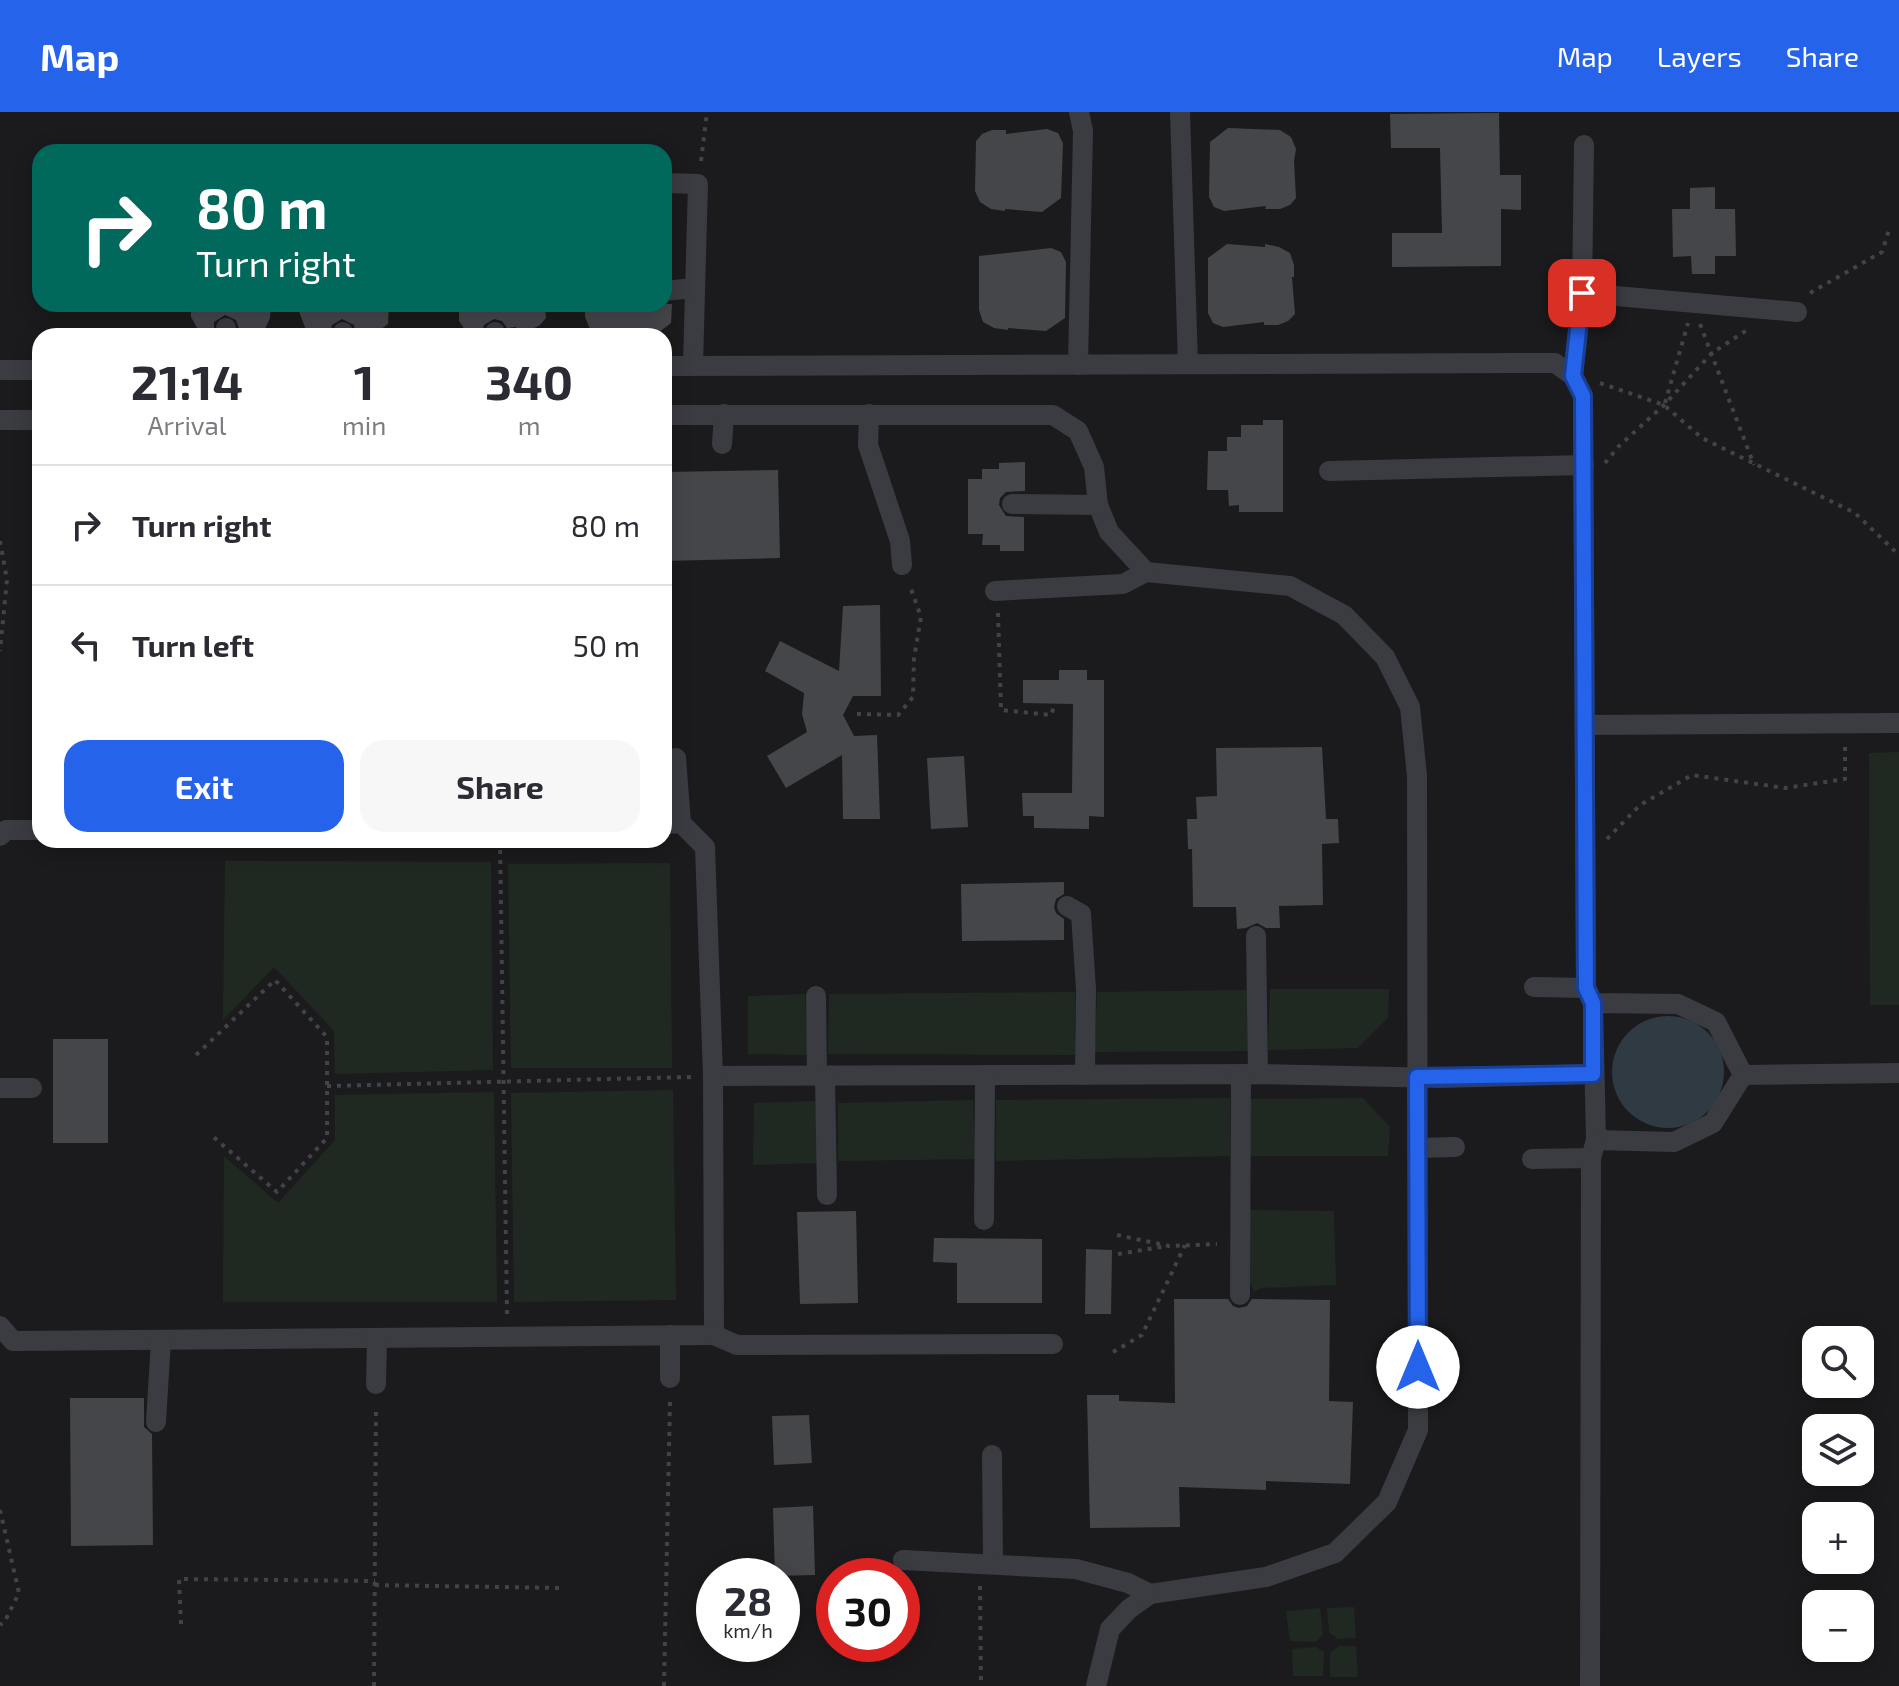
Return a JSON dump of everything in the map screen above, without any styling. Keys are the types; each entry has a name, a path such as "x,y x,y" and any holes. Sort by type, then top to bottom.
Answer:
{"street":[{"path":"1078,365 1083,131 1079,112"},
{"path":"1180,112 1188,364"},
{"path":"1573,376 1582,293 1584,145"},
{"path":"672,183 698,184 693,365"},
{"path":"672,290 694,288"},
{"path":"1582,293 1787,311"},
{"path":"672,366 1555,363 1573,376 1583,396 1586,863 1594,1149 1590,1686"},
{"path":"0,370 32,370"},
{"path":"722,444 724,414"},
{"path":"869,414 868,445 900,541 902,565"},
{"path":"672,415 1053,415 1078,431 1094,467 1098,505 1109,532 1146,572"},
{"path":"0,420 32,420"},
{"path":"1329,471 1584,465"},
{"path":"1012,504 1098,505"},
{"path":"995,591 1123,584 1146,572 1290,586 1344,615 1385,657 1410,707 1417,776 1418,1430 1387,1502 1335,1553 1266,1577 1150,1594 1129,1609 1110,1629 1096,1686"},
{"path":"1585,725 1899,723"},
{"path":"676,758 673,824 705,847 713,1076 714,1335"},
{"path":"2,830 32,830"},
{"path":"1067,906 1081,914 1086,989 1085,1075"},
{"path":"1240,1295 1256,936"},
{"path":"1534,987 1678,1004 1716,1022 1743,1075"},
{"path":"816,996 827,1195"},
{"path":"1743,1075 1899,1073"},
{"path":"713,1076 1249,1074 1417,1077 1593,1074"},
{"path":"984,1220 985,1075"},
{"path":"1532,1159 1594,1149 1674,1142 1713,1123 1743,1075"},
{"path":"0,1088 32,1088"},
{"path":"1417,1148 1455,1147"},
{"path":"670,1335 670,1378"},
{"path":"4,1340 714,1335 737,1345 1053,1344"},
{"path":"376,1384 377,1338"},
{"path":"156,1422 161,1340"},
{"path":"986,1564 992,1455"},
{"path":"920,1561 1091,1571 1150,1594"}],"path":[{"path":"698,184 707,112"},
{"path":"1584,490 1619,446 1664,405 1712,353 1882,252 1889,230"},
{"path":"1692,303 1755,466"},
{"path":"1664,405 1692,303"},
{"path":"1573,376 1620,388 1664,405 1702,438 1855,513 1899,555"},
{"path":"0,541 7,580 0,651"},
{"path":"857,714 898,715 913,697 914,658 921,617 902,565"},
{"path":"995,591 1001,710 1051,715 1054,707"},
{"path":"1586,863 1640,805 1692,775 1785,788 1845,779 1845,724"},
{"path":"500,848 508,1336"},
{"path":"196,1055 275,980 327,1037 327,1138 277,1192 210,1134"},
{"path":"327,1086 713,1076"},
{"path":"1117,1235 1169,1246"},
{"path":"1118,1254 1169,1246 1240,1244"},
{"path":"1113,1352 1142,1335 1185,1245"},
{"path":"664,1686 670,1378"},
{"path":"374,1686 376,1384"},
{"path":"0,1510 19,1593 0,1625"},
{"path":"981,1685 986,1564"},
{"path":"181,1624 179,1579 560,1588"}],"shaded area":[{"path":"1899,752 1899,1005 1870,1005 1869,753"},
{"path":"225,861 491,862 493,1070 335,1074 334,1031 274,967 223,1020"},
{"path":"670,863 672,1068 511,1068 508,864"},
{"path":"1270,989 1389,989 1388,1018 1358,1048 1268,1050"},
{"path":"1247,990 1248,1051 1095,1052 1097,992"},
{"path":"1075,992 1075,1055 828,1054 829,994"},
{"path":"805,994 808,1055 748,1054 748,996"},
{"path":"1668,1016 1689,1020 1708,1032 1720,1051 1724,1072 1720,1093 1708,1112 1689,1124 1668,1128 1647,1124 1628,1112 1616,1093 1612,1072 1616,1051 1628,1032 1647,1020"},
{"path":"673,1090 676,1300 514,1302 511,1093"},
{"path":"494,1092 497,1302 223,1302 224,1156 278,1203 335,1140 335,1095"},
{"path":"1230,1098 1230,1156 996,1161 996,1100"},
{"path":"1363,1098 1390,1127 1388,1156 1250,1156 1250,1099"},
{"path":"973,1100 975,1159 838,1161 838,1103"},
{"path":"816,1101 817,1163 753,1165 754,1103"},
{"path":"1250,1210 1334,1211 1336,1285 1261,1288 1254,1292 1248,1278"},
{"path":"1354,1607 1356,1638 1338,1639 1329,1632 1327,1608"},
{"path":"1320,1608 1323,1635 1316,1642 1290,1641 1286,1611"},
{"path":"1339,1646 1356,1646 1358,1677 1330,1677 1330,1653"},
{"path":"1316,1647 1324,1652 1323,1676 1293,1676 1292,1649"}],"building":[{"path":"1499,113 1500,175 1521,175 1521,210 1501,209 1501,266 1392,267 1392,233 1442,233 1440,148 1391,148 1390,114"},
{"path":"1228,128 1280,130 1291,137 1296,149 1296,198 1290,205 1280,209 1265,209 1266,206 1224,211 1214,207 1209,197 1210,142"},
{"path":"1047,129 1058,133 1063,143 1061,198 1042,212 991,209 980,202 975,191 976,141 982,134 992,130 1006,130 1006,134"},
{"path":"1715,187 1715,209 1735,209 1736,256 1715,256 1715,274 1692,274 1691,256 1673,257 1672,209 1690,209 1690,188"},
{"path":"1227,244 1265,247 1265,244 1290,253 1294,265 1295,314 1288,321 1278,325 1264,325 1264,322 1223,327 1213,323 1208,313 1208,258"},
{"path":"1051,248 1061,252 1066,262 1065,318 1046,331 994,328 983,322 979,310 979,256"},
{"path":"191,312 270,312 265,328 239,328 236,320 225,315 214,322 214,328 197,328"},
{"path":"299,312 389,312 388,324 383,328 355,328 342,319 331,328 305,328"},
{"path":"459,312 546,312 546,318 535,328 507,328 502,321 494,319 483,328 464,328 459,321"},
{"path":"585,312 672,312 671,323 664,328 590,328"},
{"path":"1263,420 1283,420 1283,512 1239,512 1239,505 1229,506 1228,490 1207,490 1208,451 1227,451 1227,437 1241,437 1241,425 1263,425"},
{"path":"1025,462 1025,491 1006,492 1000,498 999,505 1006,516 1024,517 1024,551 1000,551 1000,545 982,545 983,534 968,534 968,479 982,479 982,469 999,469 999,463"},
{"path":"778,470 780,558 672,561 672,472"},
{"path":"880,605 881,696 853,696 843,715 854,736 877,735 880,819 843,819 842,755 786,788 767,756 807,732 802,714 804,693 765,671 780,641 839,671 843,606"},
{"path":"1059,670 1087,670 1087,680 1104,680 1104,817 1089,816 1089,829 1034,828 1034,816 1023,816 1022,793 1072,793 1073,704 1023,703 1023,680 1059,680"},
{"path":"1322,747 1326,819 1338,819 1339,843 1322,844 1323,905 1279,906 1280,928 1266,928 1257,923 1237,929 1236,907 1193,907 1192,849 1188,849 1187,819 1197,819 1196,797 1217,796 1216,748"},
{"path":"964,756 968,827 931,829 927,758"},
{"path":"1064,882 1064,894 1056,899 1054,907 1064,919 1064,940 962,941 961,884"},
{"path":"53,1039 108,1039 108,1143 53,1143"},
{"path":"856,1211 858,1303 800,1304 797,1212"},
{"path":"934,1238 1042,1239 1042,1303 957,1303 957,1263 933,1262"},
{"path":"1086,1249 1112,1250 1111,1314 1085,1314"},
{"path":"1174,1299 1228,1299 1239,1308 1247,1306 1252,1299 1330,1300 1329,1401 1353,1402 1350,1484 1266,1481 1266,1490 1179,1487 1180,1527 1090,1528 1087,1395 1119,1395 1119,1401 1175,1403"},
{"path":"70,1398 144,1398 144,1427 152,1434 153,1545 71,1546"},
{"path":"809,1415 812,1463 774,1465 772,1416"},
{"path":"813,1506 815,1575 800,1575 800,1558 774,1558 773,1508"}],"route":[{"path":"1418,1367 1417,1077 1593,1074 1593,1003 1586,988 1583,396 1573,376 1582,293"}]}
